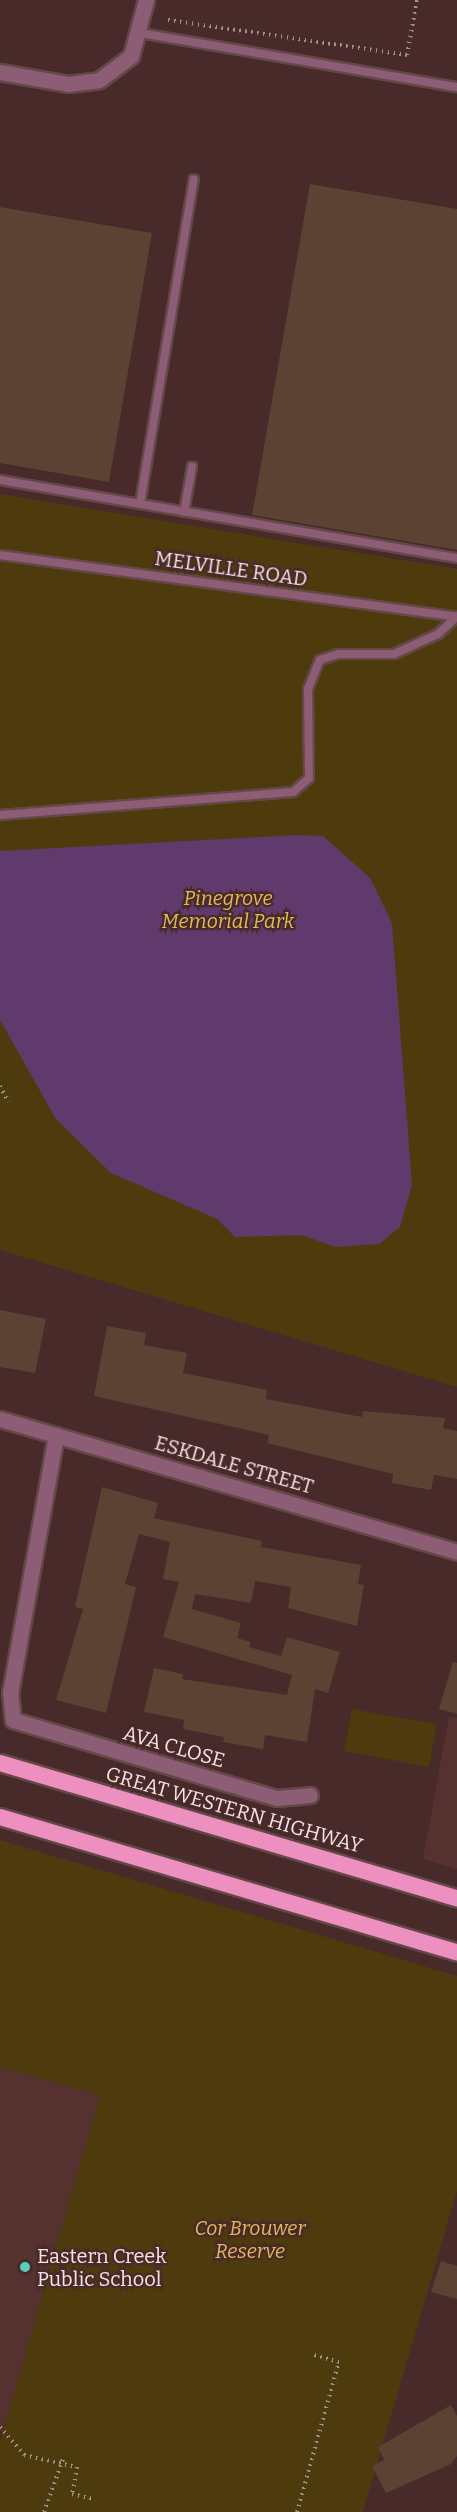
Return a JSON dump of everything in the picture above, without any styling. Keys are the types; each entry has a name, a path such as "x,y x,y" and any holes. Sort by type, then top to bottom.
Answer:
{"highway":[{"name":"GREAT WESTERN HIGHWAY","path":"0,1763 457,1898"},
{"path":"0,1817 457,1952"}],"street":[{"path":"0,72 68,84 99,80 131,56 140,33 146,0"},
{"name":"ESKDALE STREET","path":"0,1419 457,1552"},
{"name":"AVA CLOSE","path":"56,1435 9,1701 13,1720 26,1726 278,1798 310,1796"}],"lane":[{"path":"140,33 457,87"},
{"path":"140,504 194,179"},
{"path":"184,512 192,466"},
{"path":"0,480 457,558"},
{"name":"MELVILLE ROAD","path":"0,555 457,616"},
{"path":"0,815 293,792 309,778 308,688 320,660 339,654 393,654 438,634 457,616"}],"path":[{"path":"168,20 407,55 417,0"},
{"path":"0,1086 8,1102"},
{"path":"297,2512 339,2362 311,2354"},
{"path":"0,2427 24,2455 77,2467 72,2494 94,2499"},
{"path":"44,2512 52,2477 62,2464 64,2456"}],"shaded area":[{"path":"296,835 323,836 370,878 392,923 412,1185 400,1227 379,1244 335,1247 302,1235 235,1237 217,1219 111,1173 56,1119 0,1020 0,851"},
{"path":"449,1716 457,1718 457,1869 423,1859"},
{"name":"Eastern Creek Public School","path":"0,2067 100,2095 3,2432 0,2431"}],"green space":[{"name":"Pinegrove Memorial Park","path":"0,494 457,569 457,1387 0,1250"},
{"path":"352,1709 437,1724 429,1767 344,1751"},
{"name":"Cor Brouwer Reserve","path":"0,1840 457,1976 457,2191 363,2512 0,2512 0,2442 100,2095 0,2067"}],"building":[{"path":"310,184 457,209 457,550 252,515"},
{"path":"0,207 152,233 109,482 0,463"},
{"path":"0,1310 46,1319 35,1373 0,1367"},
{"path":"107,1326 146,1333 144,1345 187,1353 183,1373 267,1390 266,1399 362,1417 363,1411 445,1418 443,1428 457,1431 457,1479 434,1475 431,1490 392,1483 393,1474 267,1443 269,1435 94,1396"},
{"path":"102,1487 158,1503 154,1518 262,1541 261,1547 361,1565 358,1584 364,1585 357,1626 288,1608 291,1587 255,1581 251,1603 195,1594 192,1609 241,1623 237,1638 251,1642 249,1647 281,1656 287,1637 340,1652 328,1693 315,1689 307,1742 265,1735 263,1749 223,1742 224,1737 183,1729 184,1720 144,1712 154,1668 183,1674 182,1679 287,1695 292,1675 163,1637 179,1582 163,1579 170,1542 139,1534 125,1584 136,1587 106,1713 56,1700 83,1609 75,1607"},
{"path":"453,1662 457,1663 457,1714 439,1709"},
{"path":"441,2261 457,2266 457,2299 431,2292"},
{"path":"451,2405 457,2416 457,2456 451,2464 386,2493 372,2466 384,2460 378,2447"}],"place":[{"name":"Eastern Creek Public School","path":"25,2267"}]}
